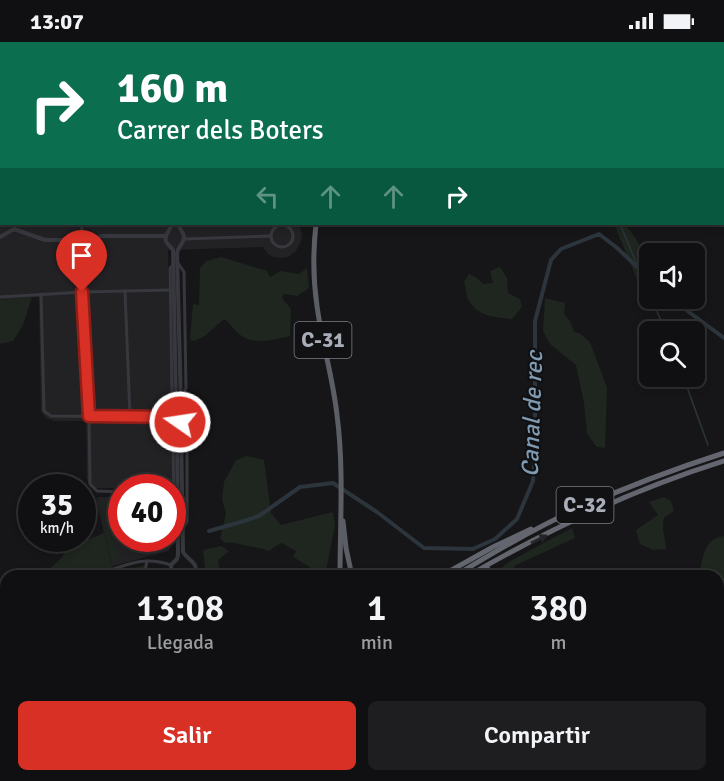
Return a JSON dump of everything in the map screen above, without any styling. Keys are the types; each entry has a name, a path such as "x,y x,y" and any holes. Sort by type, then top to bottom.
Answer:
{"highway":[{"name":"C-31","path":"316,225 314,287 337,412 341,456 340,570"},
{"name":"C-32","path":"466,570 576,509 626,488 724,453"},
{"name":"C-32","path":"479,570 629,495 724,461"},
{"name":"C-31","path":"341,508 351,570"},
{"path":"452,570 534,527 547,524"},
{"path":"487,570 512,555 519,548"}],"street":[{"path":"82,225 82,292 89,416 90,484 97,491 108,491"},
{"path":"172,225 166,236 166,242 175,247 181,245"},
{"path":"178,225 184,239 178,249 175,264 170,268 172,395 178,398 185,414 179,438 178,474"},
{"path":"283,225 291,231 292,238 289,244 279,247 273,243 271,236 273,230 283,225"},
{"path":"0,237 14,229 45,240 82,240 102,236 166,236"},
{"path":"171,230 181,231"},
{"path":"184,239 271,236"},
{"path":"171,246 175,264 178,398 174,416 179,438 183,552 186,558"},
{"path":"175,264 184,272 186,388 178,398"},
{"path":"0,297 170,290"},
{"path":"125,291 130,416"},
{"path":"41,294 44,411 47,414 51,416 174,416"},
{"path":"174,416 177,410 182,411"},
{"path":"174,416 177,422 183,420"},
{"path":"173,474 173,442 179,438"},
{"path":"171,570 171,565 178,557 178,552"},
{"path":"178,557 192,561 196,570"},
{"path":"111,570 154,560 171,565"},
{"path":"145,570 147,561"}],"shaded area":[{"path":"0,225 297,225 302,234 295,252 283,258 273,257 263,247 168,250 173,474 108,474 108,488 96,488 96,474 87,474 86,421 54,421 46,418 41,411 39,297 0,300"},
{"path":"614,225 626,225 639,245 639,282"},
{"path":"221,257 267,271 270,277 281,271 299,274 307,268 309,288 297,296 284,294 282,298 291,309 290,336 263,341 250,340 238,333 224,319 205,336 194,341 190,339 193,304 199,305 200,268 206,261"},
{"path":"500,267 507,278 508,293 520,299 522,307 512,319 494,317 478,310 469,301 464,282 469,274 483,284 493,283 490,271"},
{"path":"32,297 23,325 13,341 0,344 0,300"},
{"path":"545,298 565,303 564,314 570,321 574,332 579,333 590,342 607,388 605,448 597,447 587,434 584,403 576,365 550,344 543,331"},
{"path":"247,456 264,460 271,513 281,525 333,512 335,525 326,570 311,570 310,567 293,557 296,551 282,543 269,551 226,543 220,539 226,513 222,500 224,482 236,460"},
{"path":"98,497 108,497 108,550 96,500"},
{"path":"664,497 671,501 674,511 665,517 664,521 666,549 653,550 640,544 636,530 658,515 649,502"},
{"path":"108,499 108,542 99,500"},
{"path":"572,528 575,538 516,565 512,570 498,570 512,560"},
{"path":"104,533 114,570 45,570 50,569 65,552 96,552 96,536"},
{"path":"724,536 724,570 700,570 705,550 717,538"},
{"path":"221,546 229,551 218,560 219,570 205,570 203,550"},
{"path":"109,552 165,552 112,566"},
{"path":"110,552 118,552 119,559 112,560"},
{"path":"145,565 143,570 128,570"}],"waterway":[{"name":"Canal de rec","path":"620,225 639,270"},
{"name":"Canal de rec","path":"209,531 259,516 300,487 333,483 377,512 424,548 473,549 495,539 517,519 533,481 535,321 551,260 561,249 599,234 639,269"},
{"path":"656,309 661,321"},
{"name":"Canal de rec","path":"685,309 724,338"},
{"path":"687,387 708,445"}],"route":[{"path":"82,292 89,416 172,417 180,422"}]}
